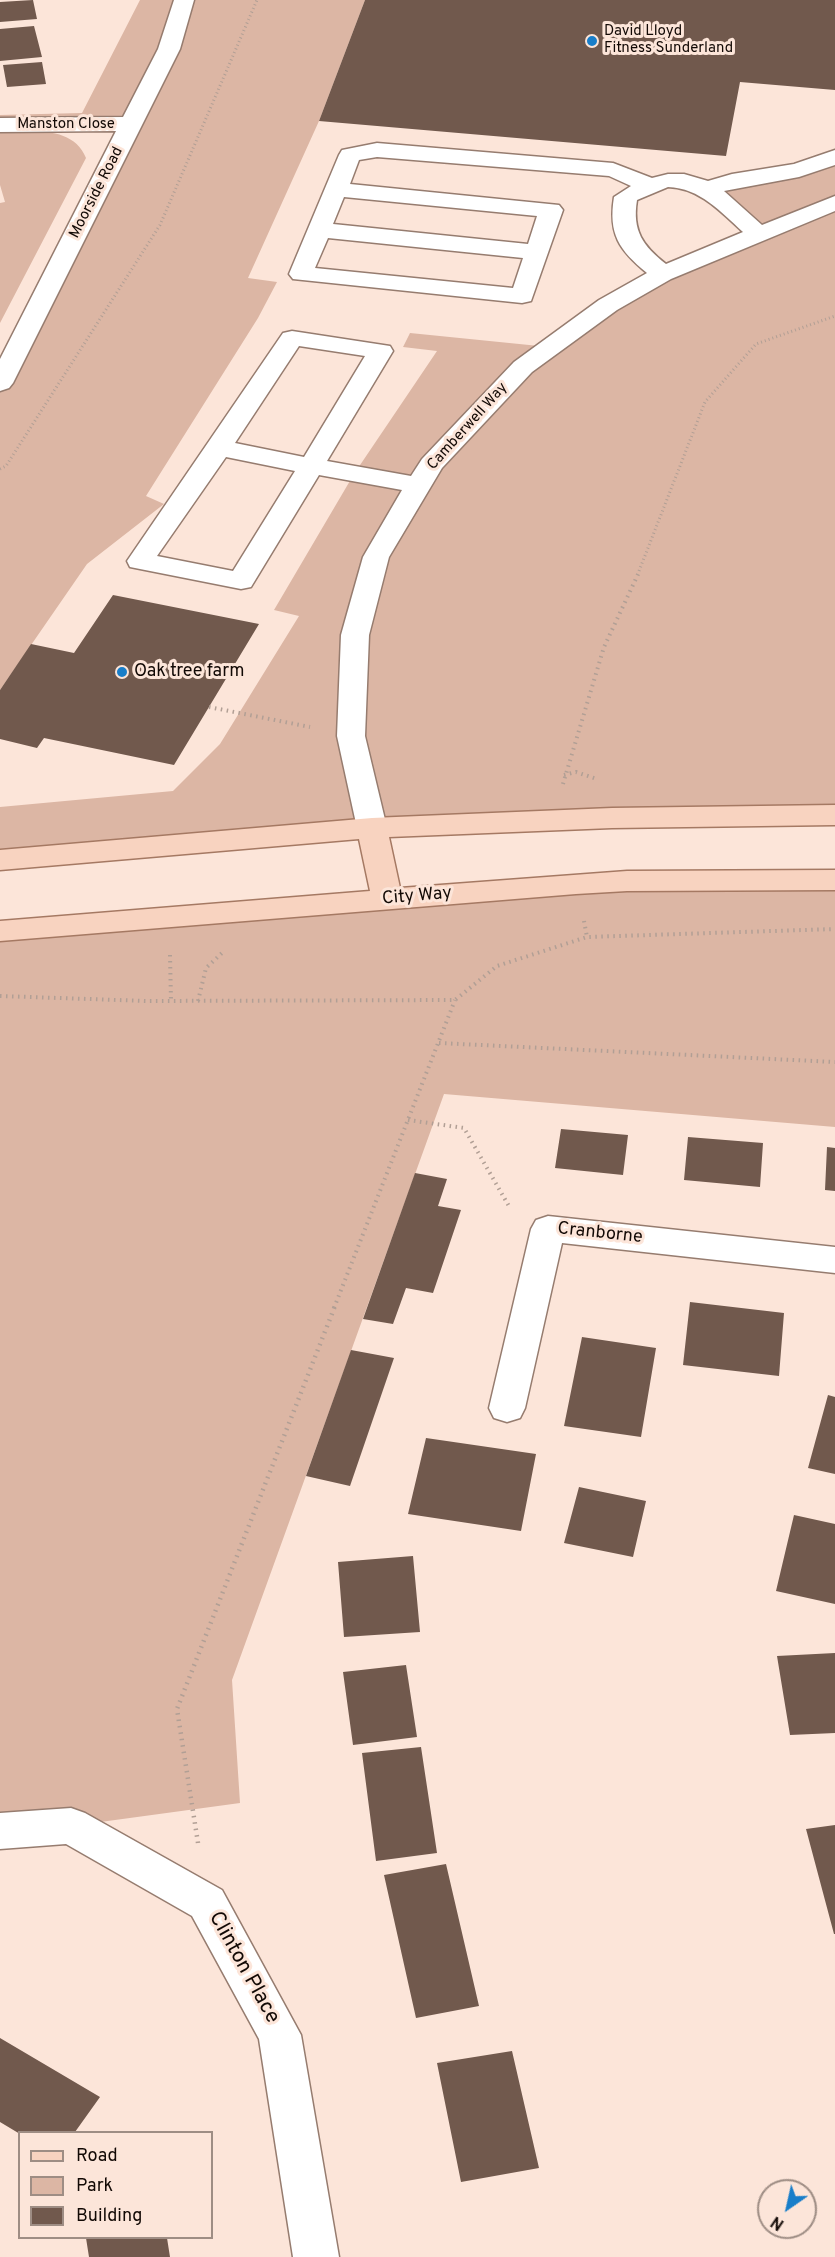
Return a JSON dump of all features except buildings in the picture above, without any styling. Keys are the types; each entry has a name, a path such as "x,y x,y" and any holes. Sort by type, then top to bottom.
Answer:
{"main road":[{"path":"0,860 372,828 612,818 835,815"},
{"path":"372,828 387,899"},
{"name":"City Way","path":"0,931 627,881 835,880"}],"street":[{"name":"Moorside Road","path":"0,383 169,49 184,0"},
{"name":"Manston Close","path":"0,125 132,124"},
{"path":"335,189 551,210 522,296 300,274 335,189 350,155 377,150 613,170 647,184"},
{"path":"707,189 732,181 799,170 835,158"},
{"path":"663,274 633,249 621,219 626,197 647,184 669,180 697,182 760,235"},
{"name":"Camberwell Way","path":"372,828 351,736 355,635 376,557 431,464 523,367 608,305 663,274 835,203"},
{"path":"318,230 538,252"},
{"path":"292,338 381,351 311,466 241,581 140,561 292,338"},
{"path":"219,448 419,485"},
{"name":"Cranborne","path":"507,1408 548,1228 835,1260"},
{"name":"Clinton Place","path":"0,1831 71,1826 207,1903 280,2035 316,2257"}],"path":[{"path":"0,468 6,466 160,225 257,0"},
{"path":"603,782 576,772 564,775 578,739 604,647 647,554 705,402 756,344 835,316"},
{"path":"209,707 351,736"},
{"path":"585,926 587,938"},
{"path":"207,1903 177,1709 455,1000 497,966 587,938 835,929"},
{"path":"171,970 171,1001"},
{"path":"0,996 171,1001 455,1000"},
{"path":"439,1043 835,1062"},
{"path":"408,1120 464,1128 511,1209 548,1228"}],"green space":[{"path":"140,0 365,0 319,121 248,278 277,282 258,318 146,496 164,504 87,564 0,690 0,383 132,125 0,125 0,115 82,113"},
{"path":"37,131 61,135 80,147 86,158 0,323 0,203 5,202 0,185 0,132"},
{"path":"835,157 835,815 676,818 0,860 0,807 173,791 220,744 299,616 274,610 354,474 437,351 403,347 410,333 549,347 608,305 759,235 707,189"},
{"path":"835,880 835,1127 444,1094 232,1680 240,1803 71,1826 0,1831 0,931 576,884"}],"place":[{"name":"David Lloyd Fitness Sunderland","path":"592,41"},
{"name":"Oak tree farm","path":"122,672"}]}
